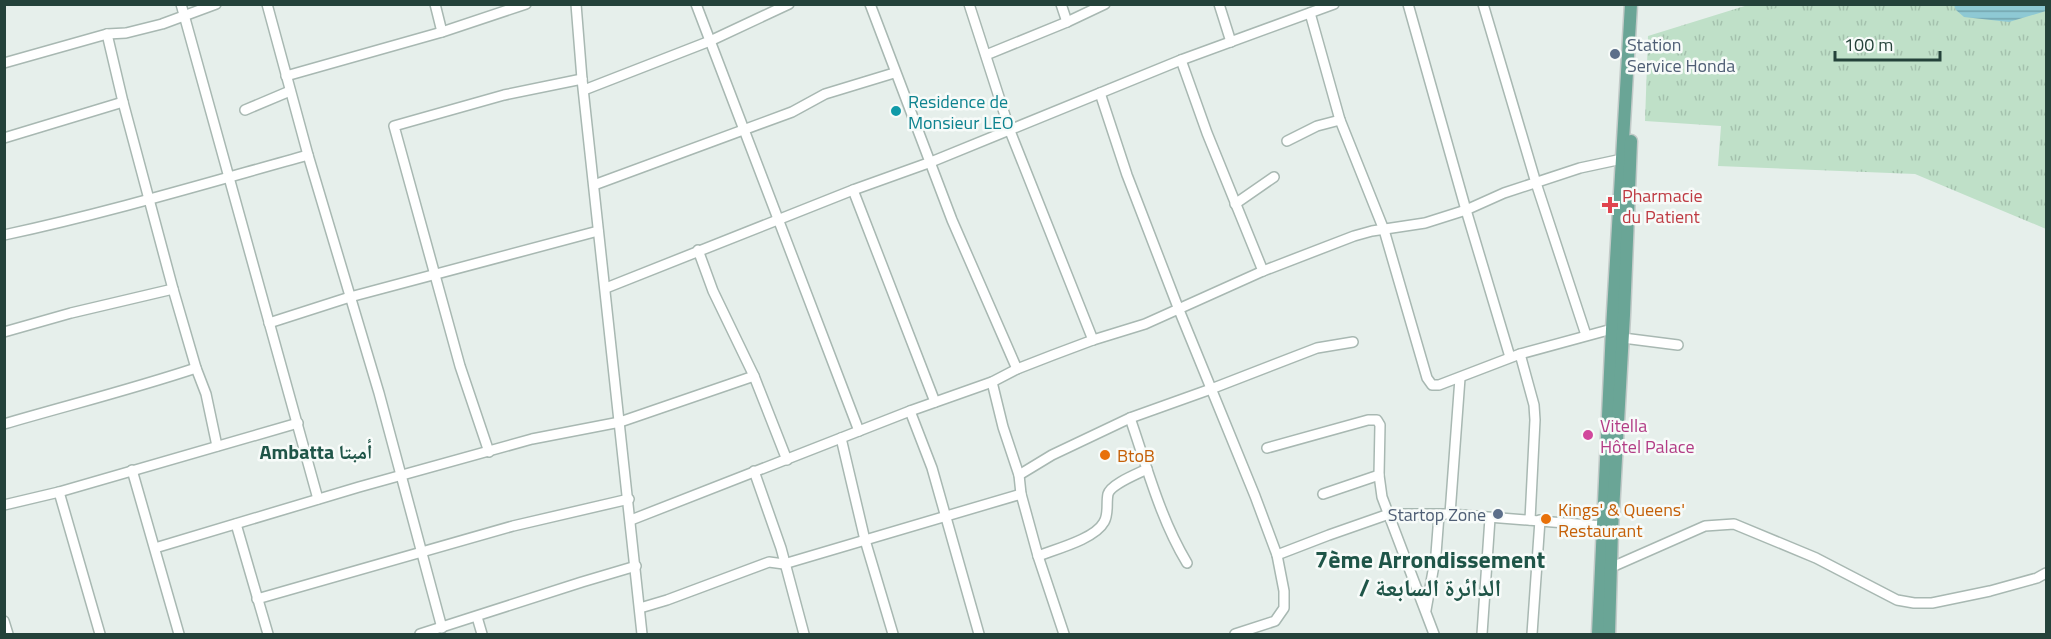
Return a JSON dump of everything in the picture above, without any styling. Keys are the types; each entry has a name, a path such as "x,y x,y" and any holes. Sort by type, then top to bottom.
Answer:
{"main road":[{"path":"1598,634 1612,329 1631,4"},
{"path":"1609,634 1612,530 1639,4"}],"street":[{"path":"4,63 107,34 126,33 162,24 182,9 216,4"},
{"path":"267,4 308,155 379,393 442,628"},
{"path":"435,4 442,32"},
{"path":"286,76 442,32 526,4"},
{"path":"576,4 582,79 642,634"},
{"path":"696,4 859,431"},
{"path":"870,4 894,73 952,220 1017,369"},
{"path":"969,4 1010,131 1094,340"},
{"path":"1061,4 1067,22"},
{"path":"986,55 1105,4"},
{"path":"1219,4 1231,42"},
{"path":"606,288 698,250 1010,131 1181,60 1334,4"},
{"path":"1408,4 1510,357"},
{"path":"1483,4 1536,183 1586,335"},
{"path":"584,90 710,41 784,5"},
{"path":"182,9 318,499"},
{"path":"1310,13 1340,120 1384,230 1427,378 1432,385 1460,378 1510,357 1612,329"},
{"path":"107,34 173,289 196,368 206,393 217,446"},
{"path":"1181,60 1207,133 1263,271"},
{"path":"594,185 792,112 825,94 894,73"},
{"path":"489,452 460,366 394,126 504,95 582,79"},
{"path":"245,110 290,91"},
{"path":"1100,93 1127,176 1277,555 1284,591 1284,608 1275,621 1235,634"},
{"path":"4,138 123,102"},
{"path":"1287,141 1317,126 1340,120"},
{"path":"4,235 149,200 308,155"},
{"path":"631,520 910,411 992,382 1017,369 1094,340 1145,324 1263,271 1354,236 1425,223 1466,210 1504,193 1581,168 1622,159"},
{"path":"1235,204 1274,177"},
{"path":"853,190 935,402"},
{"path":"269,323 350,297 598,231"},
{"path":"698,250 713,291 754,376 788,460"},
{"path":"4,332 71,313 173,289"},
{"path":"1623,338 1678,345"},
{"path":"1019,475 1052,455 1130,418 1317,348 1353,342"},
{"path":"1520,354 1534,405 1535,420 1530,519"},
{"path":"4,424 112,392 132,389 196,368"},
{"path":"155,548 532,439 620,422 754,376"},
{"path":"1450,514 1460,378"},
{"path":"992,382 1003,427 1019,475 1021,494 1038,556 1064,634"},
{"path":"910,411 932,468 979,634"},
{"path":"1130,418 1162,516 1172,540 1187,563"},
{"path":"1267,448 1368,420 1377,420 1380,425 1379,475 1382,497 1434,634"},
{"path":"4,505 59,492 298,423"},
{"path":"841,438 865,540 893,634"},
{"path":"1038,556 1089,536 1099,529 1105,521 1108,494 1113,487 1147,469"},
{"path":"132,471 179,634"},
{"path":"754,471 781,548 804,634"},
{"path":"1323,494 1379,475"},
{"path":"59,492 100,634"},
{"path":"640,608 769,562 784,564 1021,494"},
{"path":"257,598 513,526 628,499"},
{"path":"1277,555 1389,514 1450,514 1603,526"},
{"path":"1426,613 1436,554 1439,515"},
{"path":"1482,634 1490,518"},
{"path":"1532,634 1540,520"},
{"path":"236,524 268,634"},
{"path":"1612,567 1705,526 1734,524 1816,558 1897,600 1914,603 1932,603 1990,591 2037,578 2046,573"},
{"path":"420,634 636,566"},
{"path":"477,617 482,634"},
{"path":"4,621 8,634"}],"green space":[{"path":"1748,5 2046,5 2046,229 1915,174 1718,166 1721,126 1645,121 1648,36"},
{"path":"1777,8 1784,12 1785,21 1762,17 1762,11"},
{"path":"1748,30 1759,32 1762,43 1759,49 1746,48"}],"water":[{"path":"1954,5 2046,5 2046,11 2009,22 1964,17"}],"place":[{"name":"Station Service Honda","path":"1615,54"},
{"name":"Residence de Monsieur LEO","path":"896,111"},
{"name":"Pharmacie du Patient","path":"1610,205"},
{"name":"Vitella Hôtel Palace","path":"1588,435"},
{"name":"BtoB","path":"1105,455"},
{"name":"Startop Zone","path":"1498,514"},
{"name":"Kings' & Queens' Restaurant","path":"1546,519"}],"district":[{"name":"Ambatta أمبتا","path":"316,451"},
{"name":"7ème Arrondissement / الدائرة السابعة","path":"1430,573"}]}
